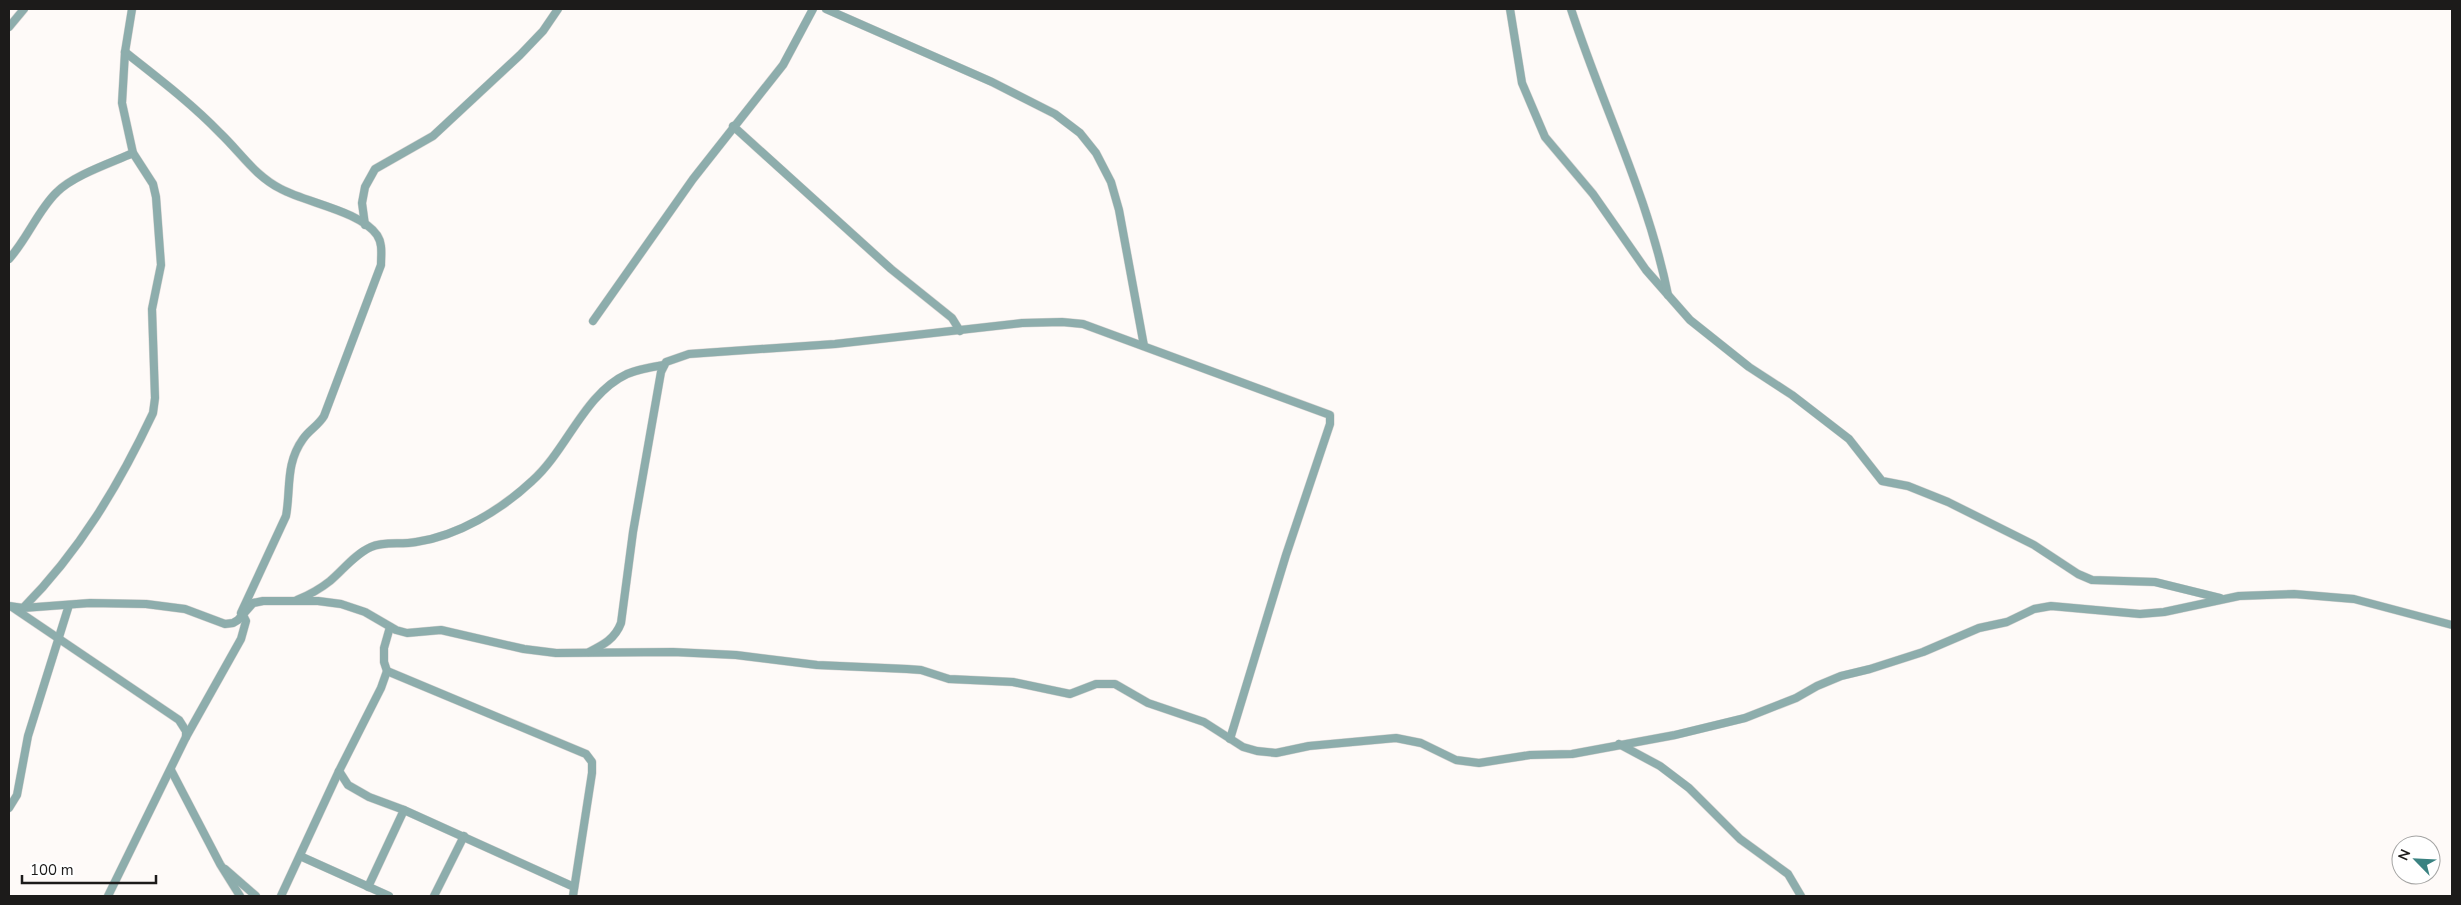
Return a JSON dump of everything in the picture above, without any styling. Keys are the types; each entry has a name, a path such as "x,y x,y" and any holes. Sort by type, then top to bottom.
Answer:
{"street":[{"path":"9,27 24,9"},
{"path":"23,608 50,581 95,522 153,413 155,398 152,308 161,265 156,197 153,184 133,153 122,103 125,52 132,9"},
{"path":"365,224 362,203 365,187 375,169 433,136 520,55 543,31 558,9"},
{"path":"593,321 664,218 733,126 783,65 813,9"},
{"path":"826,9 992,82 1055,114 1080,132 1096,153 1110,182 1119,210 1144,346"},
{"path":"1510,9 1522,82 1545,137 1593,194 1636,257 1668,297 1690,320 1721,345 1830,422 1849,439 1882,481 1908,486 1948,502 2034,545 2078,574 2092,580 2155,582 2222,599"},
{"path":"1571,9 1584,49 1636,180 1660,256 1668,297"},
{"path":"125,52 182,96 222,134 264,180 299,198 343,213 365,224 377,236 382,248 381,264 324,416 317,427 303,440 294,458 288,480 286,516 240,618"},
{"path":"733,126 891,269 952,318 960,331"},
{"path":"9,258 24,240 48,202 58,191 133,153"},
{"path":"292,602 329,582 365,549 373,546 418,542 457,530 495,510 532,482 552,461 583,416 611,385 627,374 664,365 672,358 689,354 835,344 1022,324 1062,322 1099,329 1330,415 1331,418 1286,554 1236,726 1230,739"},
{"path":"587,653 615,636 621,623 648,437 664,365"},
{"path":"9,606 23,608 69,604 146,604 185,609 225,624 233,623 240,618 253,603 263,601 341,604 365,612 390,627 407,633 441,630 524,649 587,653 640,650 736,655 816,666 907,668 921,670 950,679 1013,682 1070,694 1096,684 1115,684 1148,703 1204,722 1230,739 1257,752 1276,752 1309,746 1396,738 1410,739 1456,760 1479,763 1530,755 1572,754 1675,735 1745,718 1788,702 1817,686 1841,676 1922,652 1979,628 2007,622 2034,609 2051,606 2081,607 2140,614 2164,612 2222,599 2294,594 2354,600 2452,625"},
{"path":"9,808 16,795 22,757 69,604"},
{"path":"9,606 179,720 186,730 186,737"},
{"path":"108,896 186,737 241,639 246,621 240,618"},
{"path":"281,896 339,771 381,688 387,671 383,655 390,627"},
{"path":"387,671 586,754 592,762 592,773 573,896"},
{"path":"1620,744 1660,766 1689,788 1740,839 1788,874 1801,896"},
{"path":"171,770 220,864 240,896"},
{"path":"339,771 343,780 358,792 464,836 574,887"},
{"path":"368,886 404,810"},
{"path":"434,896 464,836"},
{"path":"300,856 389,896"},
{"path":"220,864 256,896"}]}
